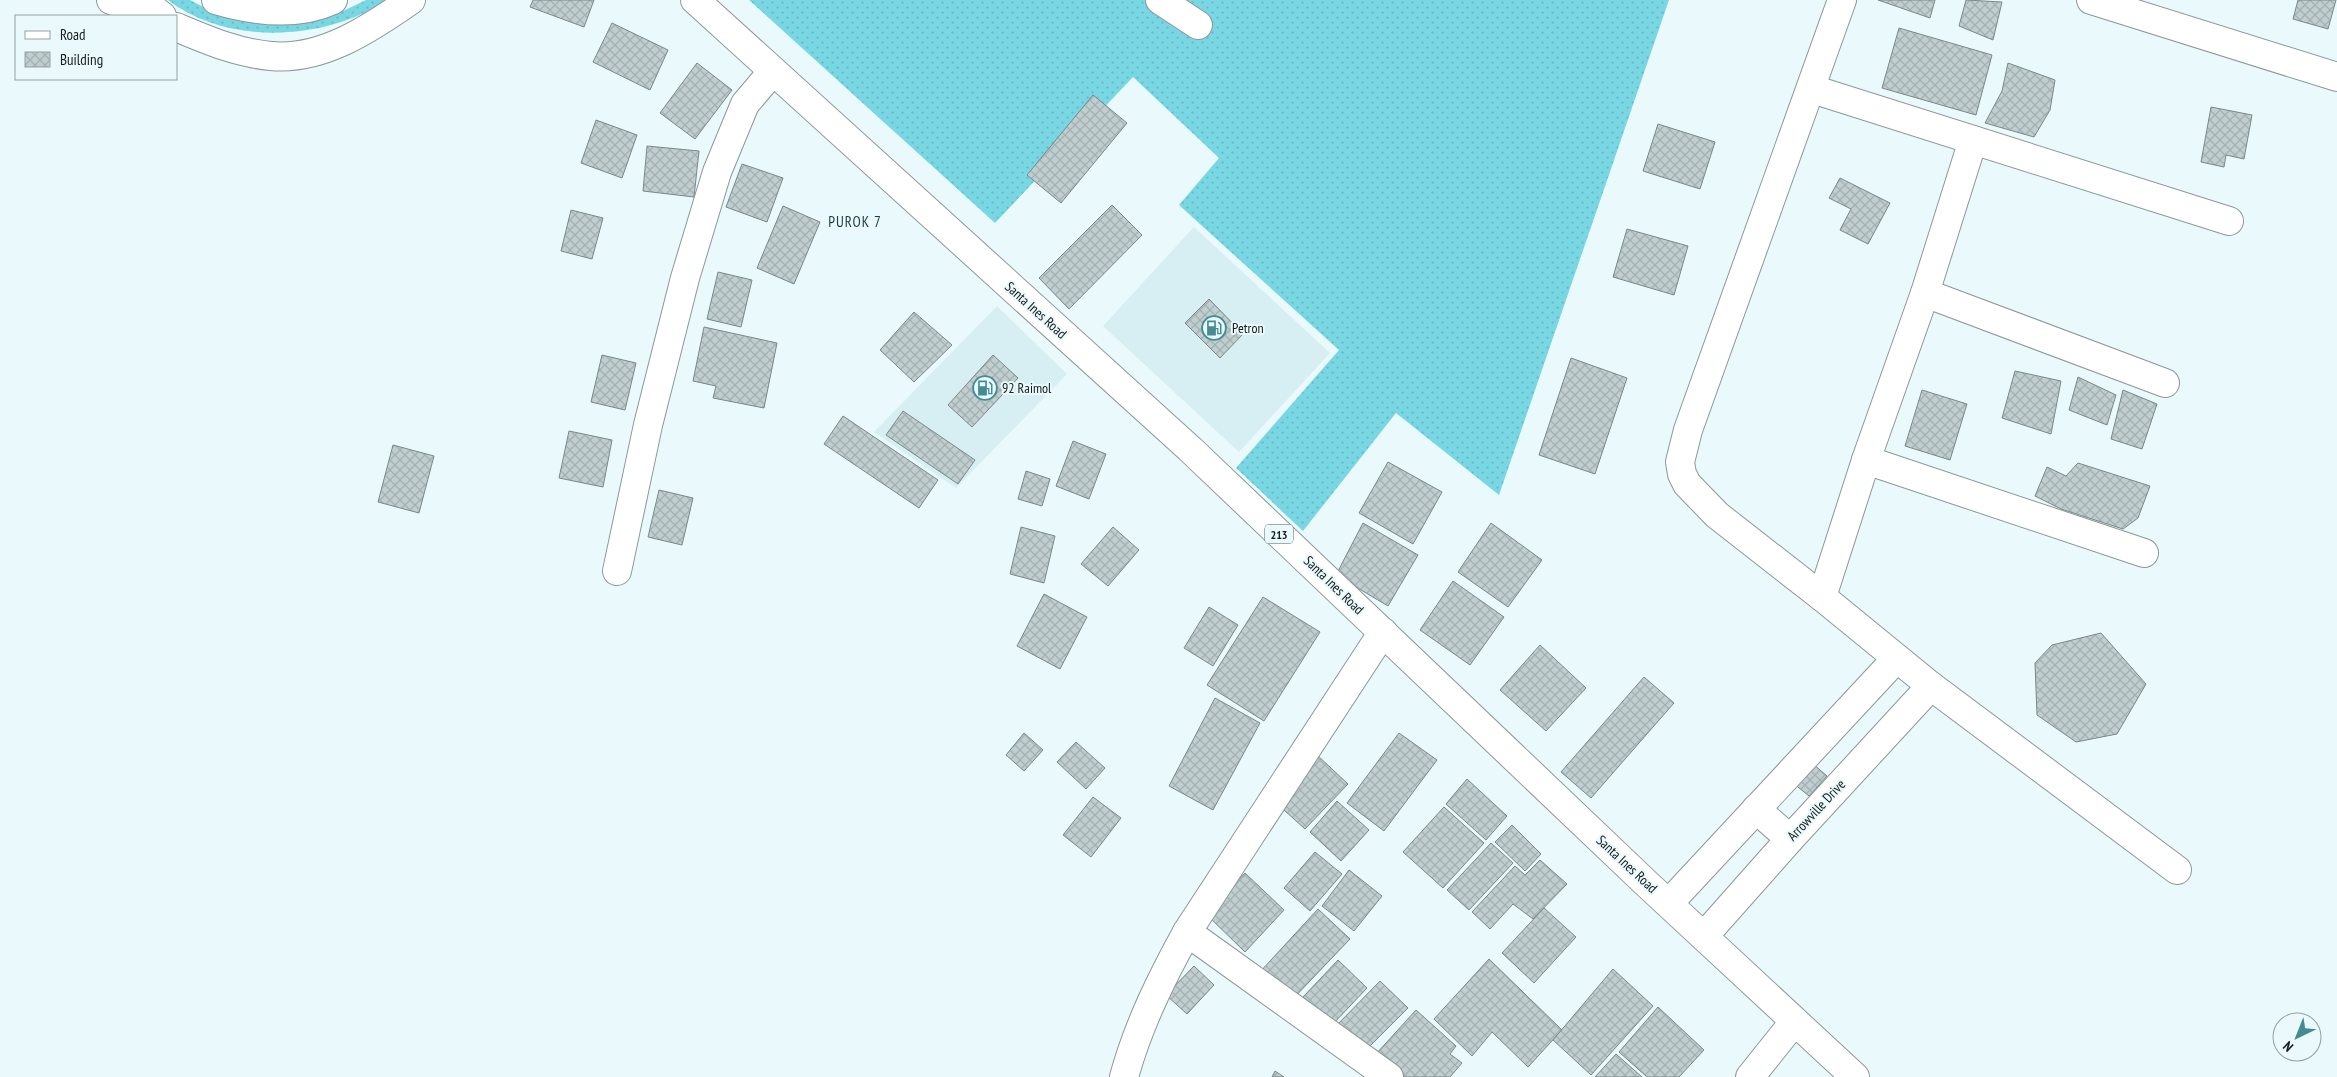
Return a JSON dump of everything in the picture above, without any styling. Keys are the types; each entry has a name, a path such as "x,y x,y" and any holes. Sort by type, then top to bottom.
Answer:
{"main road":[{"path":"111,0 148,15"},
{"path":"142,0 161,15"},
{"path":"216,0 253,10 290,10 325,4 333,0"},
{"path":"178,28 238,51 273,56 307,53 344,41 390,15 411,0"},
{"name":"Santa Ines Road","path":"695,0 1190,449 1794,1022 1855,1077"},
{"path":"1160,0 1198,25"},
{"path":"1842,0 1688,430 1680,462 1682,474 1687,484 1717,515 1822,597 1896,659 2177,870"},
{"path":"2091,0 2337,77"},
{"path":"617,571 652,406 685,278 717,172 745,104 773,71"},
{"path":"1812,88 2229,220"},
{"path":"1822,597 1866,460 1925,293 1973,140"},
{"path":"1925,293 2166,383"},
{"path":"1866,460 2144,553"},
{"path":"1124,1077 1134,1041 1165,971 1187,932 1383,632"},
{"path":"1669,903 1896,659"},
{"name":"Arrowville Drive","path":"1704,936 1790,839 1931,686"},
{"path":"1825,737 1857,766"},
{"path":"1756,809 1790,839"},
{"path":"1187,932 1389,1077"},
{"path":"1750,1077 1794,1022"}],"shaded area":[{"path":"168,0 190,0 215,13 237,19 274,23 317,19 337,14 366,0 387,0 362,14 335,24 277,33 247,31 219,25 192,15"},
{"path":"749,0 1669,0 1499,495 1396,413 1303,531 1236,468 1339,350 1179,205 1219,158 1133,77 995,223"},
{"path":"1194,227 1330,353 1239,452 1103,326"},
{"path":"997,306 1067,374 956,488 874,432"}],"building":[{"path":"533,0 594,0 584,27 530,7"},
{"path":"1878,0 1935,0 1930,18"},
{"path":"1966,0 2002,2 1993,40 1959,26"},
{"path":"2298,0 2336,0 2328,29 2293,19"},
{"path":"612,23 668,50 650,90 593,62"},
{"path":"1899,28 1992,55 1976,115 1882,88"},
{"path":"697,63 732,90 695,139 660,113"},
{"path":"2008,63 2055,80 2050,110 2034,137 1985,123 2002,91"},
{"path":"1093,95 1127,123 1061,203 1027,175"},
{"path":"2211,107 2252,115 2244,159 2226,155 2224,167 2201,162"},
{"path":"596,120 637,135 622,178 581,163"},
{"path":"1658,124 1715,142 1700,189 1643,171"},
{"path":"647,146 699,151 694,197 643,191"},
{"path":"742,164 783,178 767,222 726,207"},
{"path":"1840,178 1890,203 1868,244 1840,230 1851,209 1829,198"},
{"path":"1112,205 1142,235 1069,309 1039,278"},
{"path":"783,206 820,222 794,284 757,268"},
{"path":"571,210 603,218 592,259 561,251"},
{"path":"1627,229 1688,246 1674,295 1613,277"},
{"path":"718,272 752,280 741,327 707,319"},
{"name":"Petron","path":"1209,299 1243,334 1220,358 1185,323"},
{"path":"914,312 952,345 914,382 880,350"},
{"path":"704,327 777,343 764,408 713,398 716,386 693,381"},
{"path":"602,355 636,363 625,410 591,402"},
{"name":"92 Raimol","path":"993,355 1018,378 972,427 948,405"},
{"path":"1571,358 1627,378 1595,474 1539,455"},
{"path":"2015,371 2061,381 2051,434 2002,418"},
{"path":"2078,377 2116,395 2107,425 2069,410"},
{"path":"1922,390 1967,404 1950,460 1905,446"},
{"path":"2123,390 2157,404 2142,449 2111,439"},
{"path":"903,411 975,460 958,484 886,435"},
{"path":"843,416 938,480 919,508 824,444"},
{"path":"569,431 612,440 603,487 559,478"},
{"path":"1073,441 1106,454 1089,499 1056,486"},
{"path":"393,445 434,456 419,513 378,502"},
{"path":"1388,462 1442,492 1413,544 1359,513"},
{"path":"2078,463 2150,486 2138,518 2123,529 2061,509 2035,496 2047,467 2066,476"},
{"path":"1026,471 1050,479 1042,506 1018,499"},
{"path":"659,490 693,498 682,545 648,537"},
{"path":"1363,523 1418,555 1388,606 1336,575"},
{"path":"1491,523 1542,560 1508,607 1458,572"},
{"path":"1021,527 1055,536 1044,583 1010,574"},
{"path":"1113,527 1139,550 1108,586 1081,564"},
{"path":"1453,581 1504,617 1470,665 1420,630"},
{"path":"1044,594 1087,617 1060,669 1017,646"},
{"path":"1263,597 1320,632 1264,721 1207,685"},
{"path":"1209,607 1238,625 1213,666 1184,648"},
{"path":"2101,633 2146,684 2117,734 2076,742 2037,715 2035,663 2052,645"},
{"path":"1540,645 1586,688 1546,731 1500,690"},
{"path":"1644,677 1674,703 1591,798 1561,772"},
{"path":"1215,698 1260,723 1213,810 1169,786"},
{"path":"1024,733 1043,750 1024,771 1006,755"},
{"path":"1399,733 1437,760 1384,831 1347,803"},
{"path":"1076,742 1105,768 1086,789 1057,762"},
{"path":"1316,754 1348,784 1305,829 1273,800"},
{"path":"1812,763 1827,776 1809,796 1793,783"},
{"path":"1467,779 1507,816 1486,840 1446,804"},
{"path":"1093,797 1121,818 1091,857 1063,835"},
{"path":"1337,801 1369,830 1341,861 1310,832"},
{"path":"1444,807 1484,843 1443,888 1403,852"},
{"path":"1512,825 1541,854 1525,871 1495,842"},
{"path":"1491,843 1513,863 1469,910 1447,890"},
{"path":"1315,852 1342,874 1310,911 1284,888"},
{"path":"1540,860 1567,884 1533,919 1513,904 1490,929 1472,912 1515,866 1525,875"},
{"path":"1349,870 1382,896 1354,931 1322,906"},
{"path":"1245,873 1284,910 1245,952 1206,914"},
{"path":"1544,908 1576,937 1534,983 1502,953"},
{"path":"1318,909 1350,939 1290,1002 1259,973"},
{"path":"1489,959 1562,1030 1528,1067 1492,1032 1472,1056 1434,1019"},
{"path":"1338,960 1367,988 1333,1024 1303,997"},
{"path":"1194,966 1214,985 1187,1014 1166,995"},
{"path":"1613,969 1653,1006 1591,1075 1553,1040"},
{"path":"1380,981 1408,1008 1364,1052 1337,1025"},
{"path":"1658,1007 1704,1050 1679,1077 1647,1077 1619,1052"},
{"path":"1416,1010 1456,1046 1450,1054 1462,1063 1450,1077 1402,1077 1376,1054"},
{"path":"1616,1054 1642,1077 1595,1077"},
{"path":"1275,1071 1284,1077 1272,1077"}],"place":[{"name":"Petron","path":"1214,328"},
{"name":"92 Raimol","path":"985,388"}],"district":[{"name":"PUROK 7","path":"855,221"}]}
